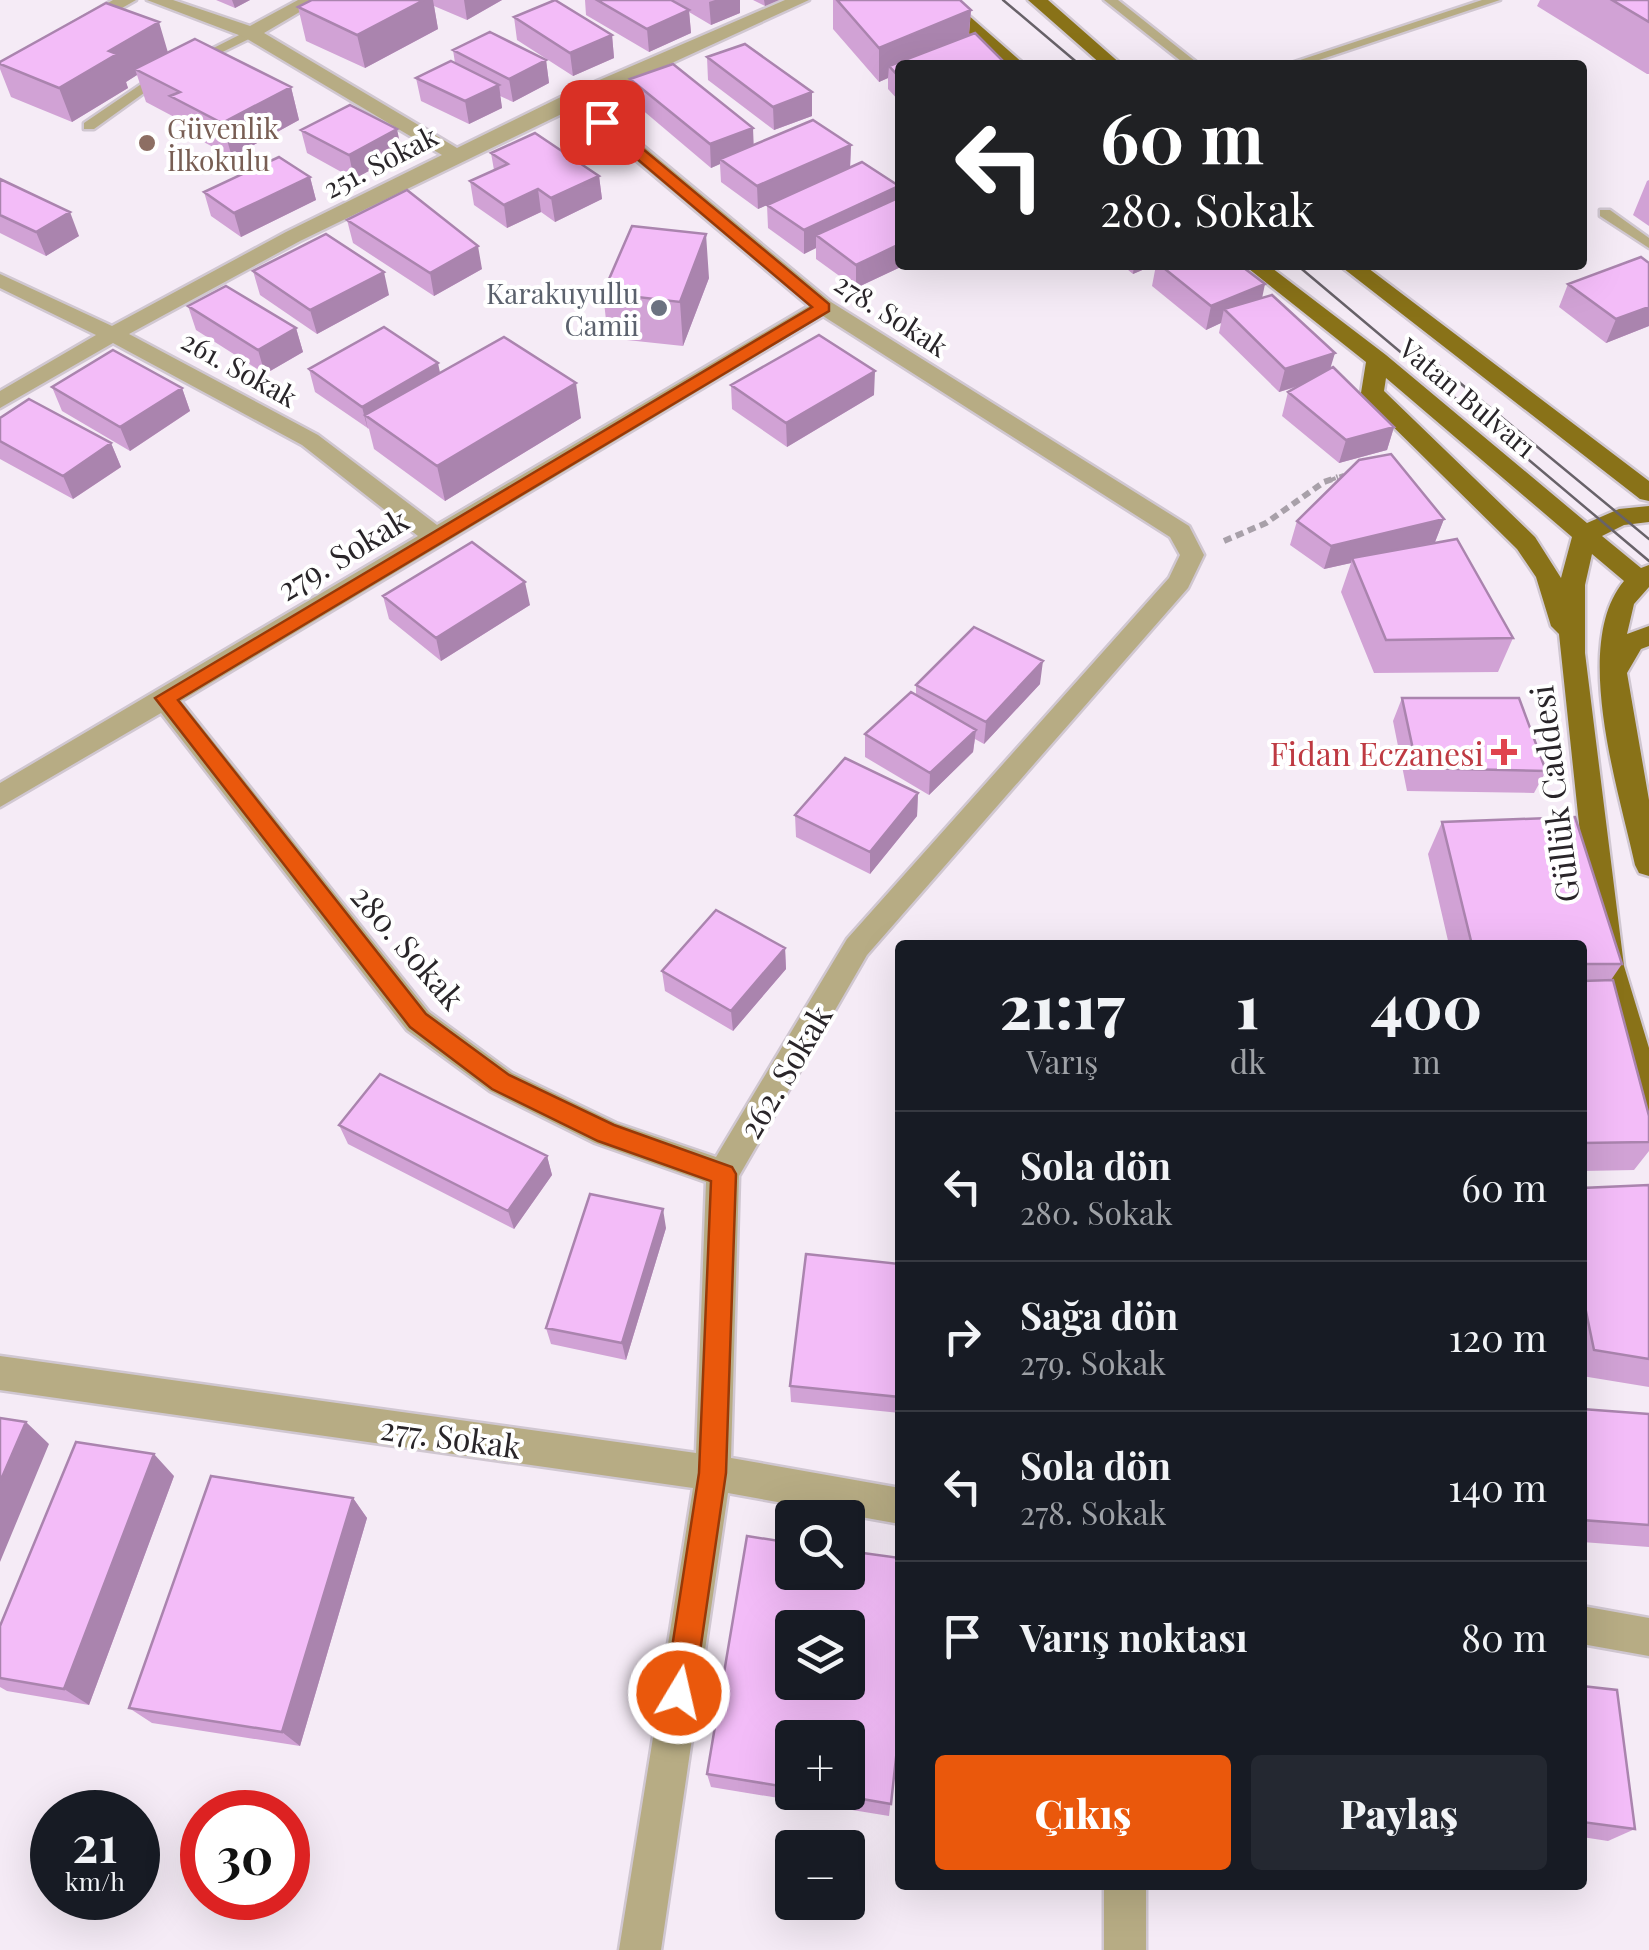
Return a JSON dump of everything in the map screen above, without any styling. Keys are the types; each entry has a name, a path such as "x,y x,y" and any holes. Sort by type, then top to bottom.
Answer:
{"main road":[{"path":"940,0 1010,60"},
{"path":"1036,0 1107,60"},
{"name":"Vatan Bulvarı","path":"1261,270 1378,360 1585,534 1644,577"},
{"path":"1357,270 1649,493"},
{"path":"1378,360 1372,393 1526,543 1548,576 1572,653"},
{"path":"1572,653 1572,585 1585,534 1619,517 1649,514"},
{"path":"1644,577 1618,610 1613,677 1649,864"},
{"path":"1613,677 1631,643 1649,635"},
{"name":"Güllük Caddesi","path":"1572,653 1609,966 1649,1100"}],"street":[{"path":"64,34 127,0"},
{"path":"156,0 251,34 454,154"},
{"path":"251,34 310,0"},
{"name":"251. Sokak","path":"0,401 110,333 454,154 800,0"},
{"name":"278. Sokak","path":"574,98 823,308 1180,532 1192,555"},
{"name":"261. Sokak","path":"0,280 110,333 310,440 434,536"},
{"name":"279. Sokak","path":"0,796 823,308"},
{"name":"262. Sokak","path":"640,1950 713,1473 723,1174 858,948 1180,582 1192,555"},
{"name":"280. Sokak","path":"165,698 418,1020 501,1082 606,1133 723,1174"},
{"name":"277. Sokak","path":"0,1372 713,1473 895,1505"},
{"path":"1587,1626 1649,1637"},
{"path":"1125,1890 1125,1950"}],"lane":[{"path":"1110,0 1188,60"},
{"path":"1307,60 1493,0"},
{"path":"89,126 162,76 251,34"},
{"path":"1605,213 1649,244"}],"path":[{"path":"1192,555 1266,523 1324,482 1426,446"}],"building":[{"path":"312,0 424,0 357,35 298,7"},
{"path":"555,0 612,35 570,53 514,17"},
{"path":"597,0 671,0 689,10 647,29"},
{"path":"837,0 960,0 971,10 879,48"},
{"path":"1612,0 1649,0 1649,22"},
{"path":"106,3 159,22 109,51 117,54 59,88 0,64 0,62"},
{"path":"490,32 546,60 509,79 453,50"},
{"path":"975,33 1002,60 905,60"},
{"path":"195,39 291,87 222,123 170,96 180,92 135,69"},
{"path":"745,44 812,92 773,107 707,57"},
{"path":"451,61 499,85 465,101 416,78"},
{"path":"673,64 753,128 710,144 630,79"},
{"path":"350,105 397,129 349,155 301,130"},
{"path":"813,120 851,145 757,186 720,159"},
{"path":"535,133 599,176 551,198 538,189 504,205 470,181 508,164 491,153"},
{"path":"279,157 310,177 234,213 204,192"},
{"path":"862,162 895,183 895,188 804,230 767,205"},
{"path":"0,179 70,212 36,232 0,215"},
{"path":"407,190 478,246 430,273 347,220"},
{"path":"895,199 895,246 856,265 816,235"},
{"path":"632,226 706,234 680,302 603,293"},
{"path":"326,234 384,272 310,310 253,271"},
{"path":"1641,257 1649,263 1649,307 1616,319 1568,284"},
{"path":"1166,270 1247,270 1265,284 1211,306"},
{"path":"226,286 296,328 258,350 188,306"},
{"path":"1272,295 1335,353 1285,369 1224,309"},
{"path":"384,327 438,363 362,407 309,369"},
{"path":"819,335 875,371 786,423 731,385"},
{"path":"504,337 576,383 437,466 365,415"},
{"path":"113,350 182,388 120,427 52,387"},
{"path":"1333,367 1394,427 1346,440 1288,392"},
{"path":"29,399 111,443 63,476 0,441 0,418"},
{"path":"1391,454 1444,519 1331,546 1297,521 1359,460"},
{"path":"1457,539 1513,638 1386,640 1352,558"},
{"path":"472,542 525,582 436,638 383,596"},
{"path":"974,627 1043,661 986,722 916,685"},
{"path":"911,692 976,730 930,773 865,734"},
{"path":"1402,698 1519,698 1546,771 1417,768"},
{"path":"845,758 918,793 870,852 795,815"},
{"path":"1575,817 1622,964 1587,964 1587,940 1471,940 1442,822"},
{"path":"716,910 785,948 731,1011 662,971"},
{"path":"1613,980 1649,1116 1649,1142 1587,1143 1587,981"},
{"path":"380,1074 547,1156 508,1211 339,1125"},
{"path":"1649,1185 1649,1359 1594,1350 1587,1316 1587,1188"},
{"path":"590,1194 663,1209 622,1343 546,1328"},
{"path":"806,1254 895,1263 895,1396 790,1386"},
{"path":"1587,1409 1649,1414 1649,1525 1587,1520"},
{"path":"0,1418 26,1422 0,1482"},
{"path":"76,1442 154,1454 64,1689 0,1678 0,1626"},
{"path":"211,1476 353,1498 282,1732 129,1708"},
{"path":"747,1536 775,1540 775,1590 865,1590 865,1553 895,1557 895,1767 891,1804 865,1799 865,1720 775,1720 775,1785 707,1774"},
{"path":"1587,1687 1617,1690 1635,1829 1587,1823"}],"tram line":[{"path":"1003,0 1074,60"},
{"path":"1303,270 1649,561"},
{"path":"1414,345 1649,539"}],"place":[{"name":"Güvenlik İlkokulu","path":"147,143"},
{"name":"Karakuyullu Camii","path":"659,308"},
{"name":"Fidan Eczanesi","path":"1504,752"}],"route":[{"path":"602,122 823,308 165,698 418,1020 501,1082 606,1133 723,1174 713,1473 679,1693"}]}
